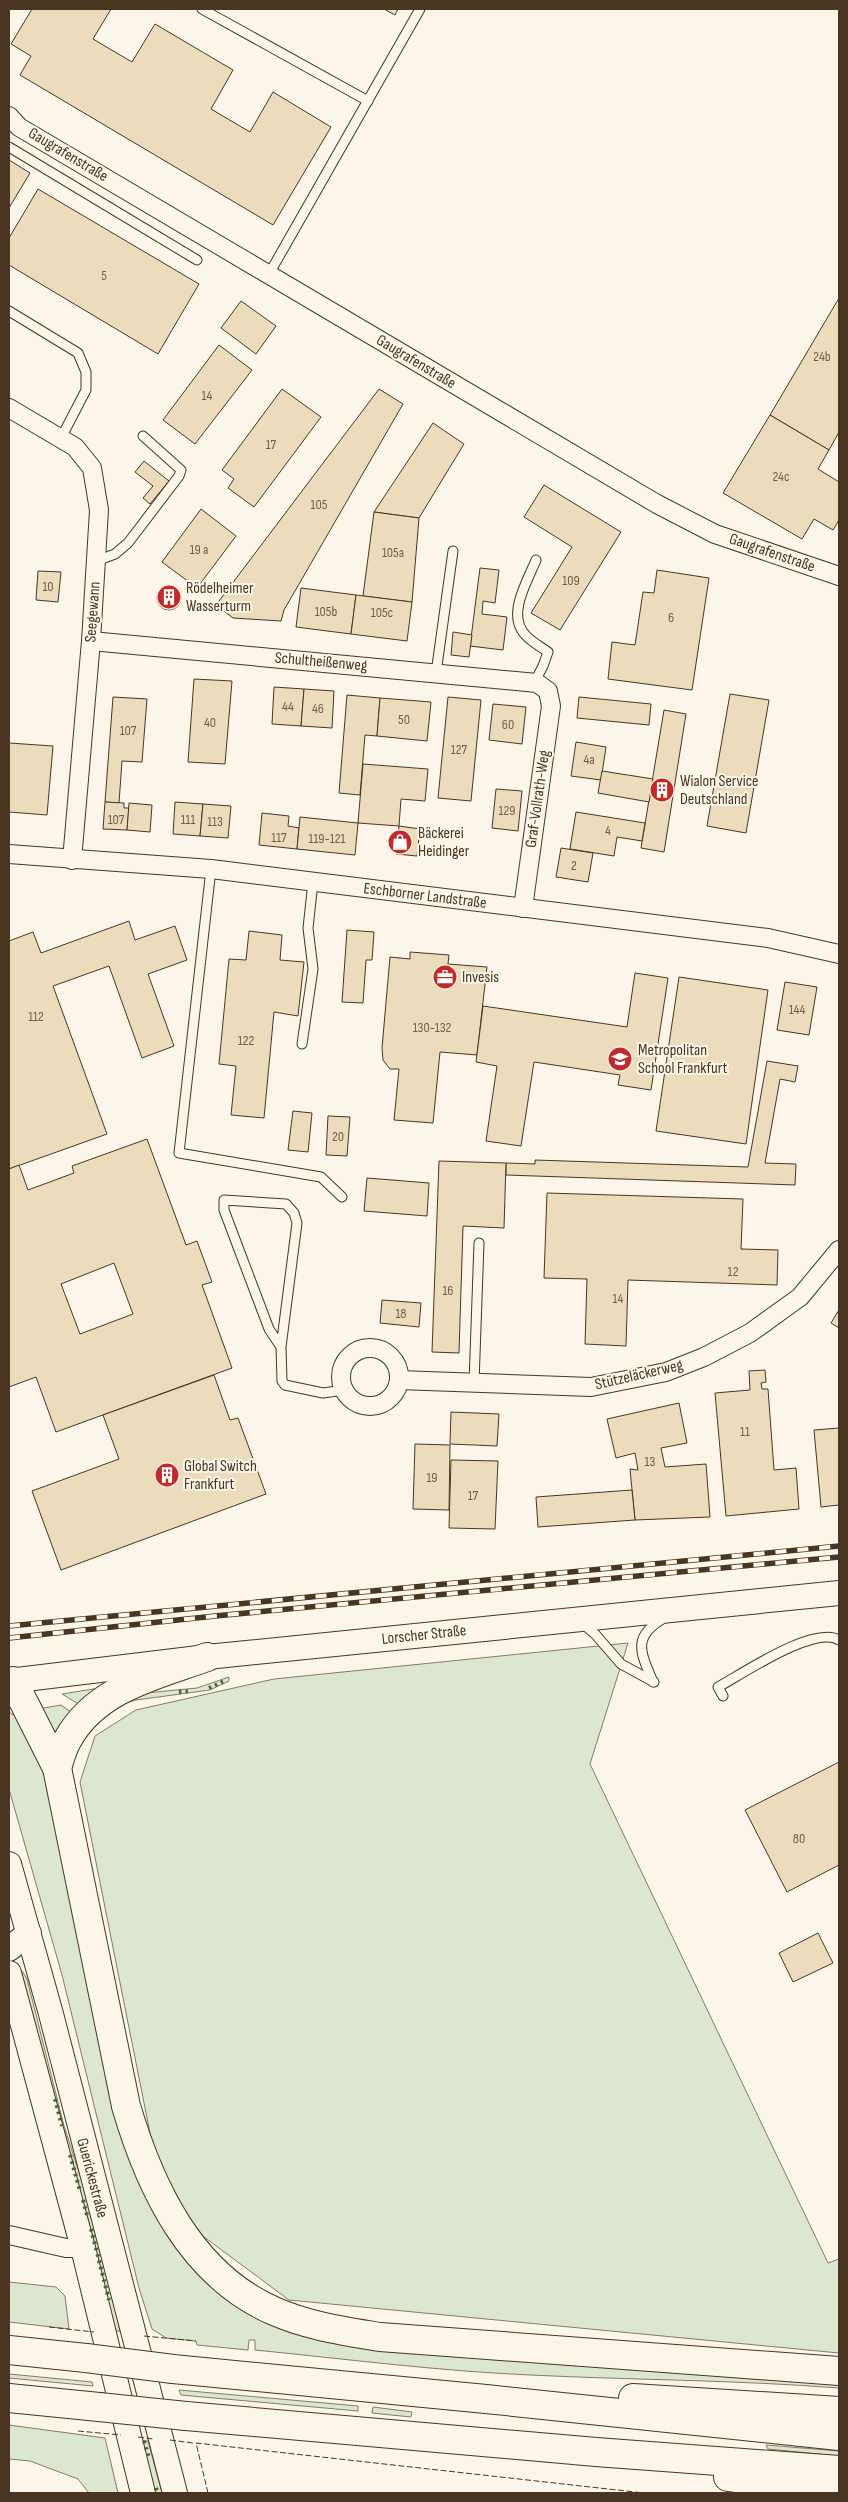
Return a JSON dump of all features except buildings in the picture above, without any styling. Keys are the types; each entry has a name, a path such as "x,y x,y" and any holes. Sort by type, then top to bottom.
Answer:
{"highway":[{"path":"57,1768 67,1740 84,1716 106,1697 126,1687 207,1657"},
{"path":"11,1681 57,1768 126,2106 138,2147 160,2196 174,2221 193,2248 216,2273 246,2296 274,2311 312,2325 380,2337 839,2371"},
{"path":"9,2350 173,2369 839,2436"},
{"path":"486,2399 585,2396 839,2411"},
{"path":"9,2398 99,2408 596,2452 839,2470"},
{"path":"596,2452 695,2473 839,2492"}],"main road":[{"name":"Lorscher Straße","path":"11,1681 207,1657 839,1593"},
{"name":"Guerickestraße","path":"9,1864 19,1929 175,2493"},
{"path":"9,1949 19,1929"},
{"name":"Guerickestraße","path":"9,1973 83,2248 143,2493"}],"street":[{"name":"Gaugrafenstraße","path":"9,116 19,127 657,504 715,534 839,576"},
{"name":"Seegewann","path":"9,408 75,447 92,468 99,510 91,641 72,860"},
{"name":"Schultheißenweg","path":"91,641 436,673 541,687"},
{"name":"Graf-Vollrath-Weg","path":"523,908 551,706 541,687"},
{"name":"Eschborner Landstraße","path":"9,854 211,869 768,938 839,954"},
{"name":"Stützeläckerweg","path":"399,1380 591,1387 666,1372 704,1358 750,1333 800,1297 839,1250"},
{"path":"375,1348 387,1352 398,1368 399,1380 395,1392 382,1403 370,1406 355,1402 344,1390 341,1372 346,1360 359,1349 375,1348"},
{"path":"9,2235 66,2248 83,2248"}],"lane":[{"path":"202,9 368,101"},
{"path":"269,274 420,9"},
{"path":"9,147 197,260"},
{"path":"9,311 78,353 86,372 86,390 61,438"},
{"path":"96,561 115,554 128,543 179,476 181,470 143,436"},
{"path":"436,673 453,551"},
{"path":"536,560 519,604 518,623 523,632 548,652 543,666 541,687"},
{"path":"211,869 179,1153 320,1177 342,1197"},
{"path":"302,1044 313,969 308,928 313,882"},
{"path":"280,1347 269,1329 224,1210 224,1200 229,1198 286,1204 294,1213 296,1224 280,1347 282,1381 285,1385 323,1393 344,1390"},
{"path":"474,1383 479,1243"},
{"path":"578,1620 595,1634 621,1664 654,1682 641,1654 642,1638 650,1626 678,1609"},
{"path":"723,1696 718,1687 790,1647 816,1637 839,1640"}],"green space":[{"path":"628,1643 590,1764 828,2263 839,2259 839,2353 289,2300 196,2231 154,2153 80,1782 95,1736 136,1710 274,1679"},
{"path":"229,1677 229,1681 210,1690 136,1700 107,1708 146,1693 197,1688"},
{"path":"112,1686 83,1707 62,1694"},
{"path":"61,1705 75,1715 58,1749 38,1709"},
{"path":"9,1712 19,1719 44,1773 143,2191 169,2236 243,2309 291,2332 322,2341 839,2378 839,2388 762,2383 461,2371 255,2350 255,2340 249,2340 248,2350 197,2345 196,2341 166,2338 152,2329 139,2288 62,1975 9,1789"},
{"path":"19,1971 22,1971 27,1979 64,2126 98,2231 120,2331 113,2331"},
{"path":"9,2282 56,2287 65,2296 69,2329 9,2322"},
{"path":"9,2374 92,2382 93,2386 9,2378"},
{"path":"179,2390 358,2406 358,2411 181,2395"},
{"path":"373,2407 412,2412 411,2417 372,2413"},
{"path":"9,2425 105,2438 118,2493 89,2493 78,2479 30,2461 9,2459"},
{"path":"140,2440 148,2441 162,2493 153,2493"},
{"path":"766,2445 839,2451 839,2456 768,2449"}],"railway":[{"path":"9,1626 839,1546"},
{"path":"9,1638 215,1616 839,1557"}],"hedge":[{"path":"209,1688 224,1681"},
{"path":"179,1692 190,1691"},
{"path":"55,2099 62,2126"},
{"path":"70,2155 80,2191"},
{"path":"83,2200 88,2219"},
{"path":"91,2229 109,2300"},
{"path":"144,2441 149,2458"}],"fence":[{"path":"49,2327 94,2332"},
{"path":"144,2336 196,2341"},
{"path":"78,2431 121,2435"},
{"path":"138,2437 153,2439"},
{"path":"170,2440 193,2443"},
{"path":"208,2493 196,2443 644,2493"}],"place":[{"name":"Rödelheimer Wasserturm","path":"169,597"},
{"name":"Wialon Service Deutschland","path":"662,790"},
{"name":"Bäckerei Heidinger","path":"400,842"},
{"name":"Invesis","path":"445,977"},
{"name":"Metropolitan School Frankfurt","path":"620,1059"},
{"name":"Global Switch Frankfurt","path":"167,1475"}]}
